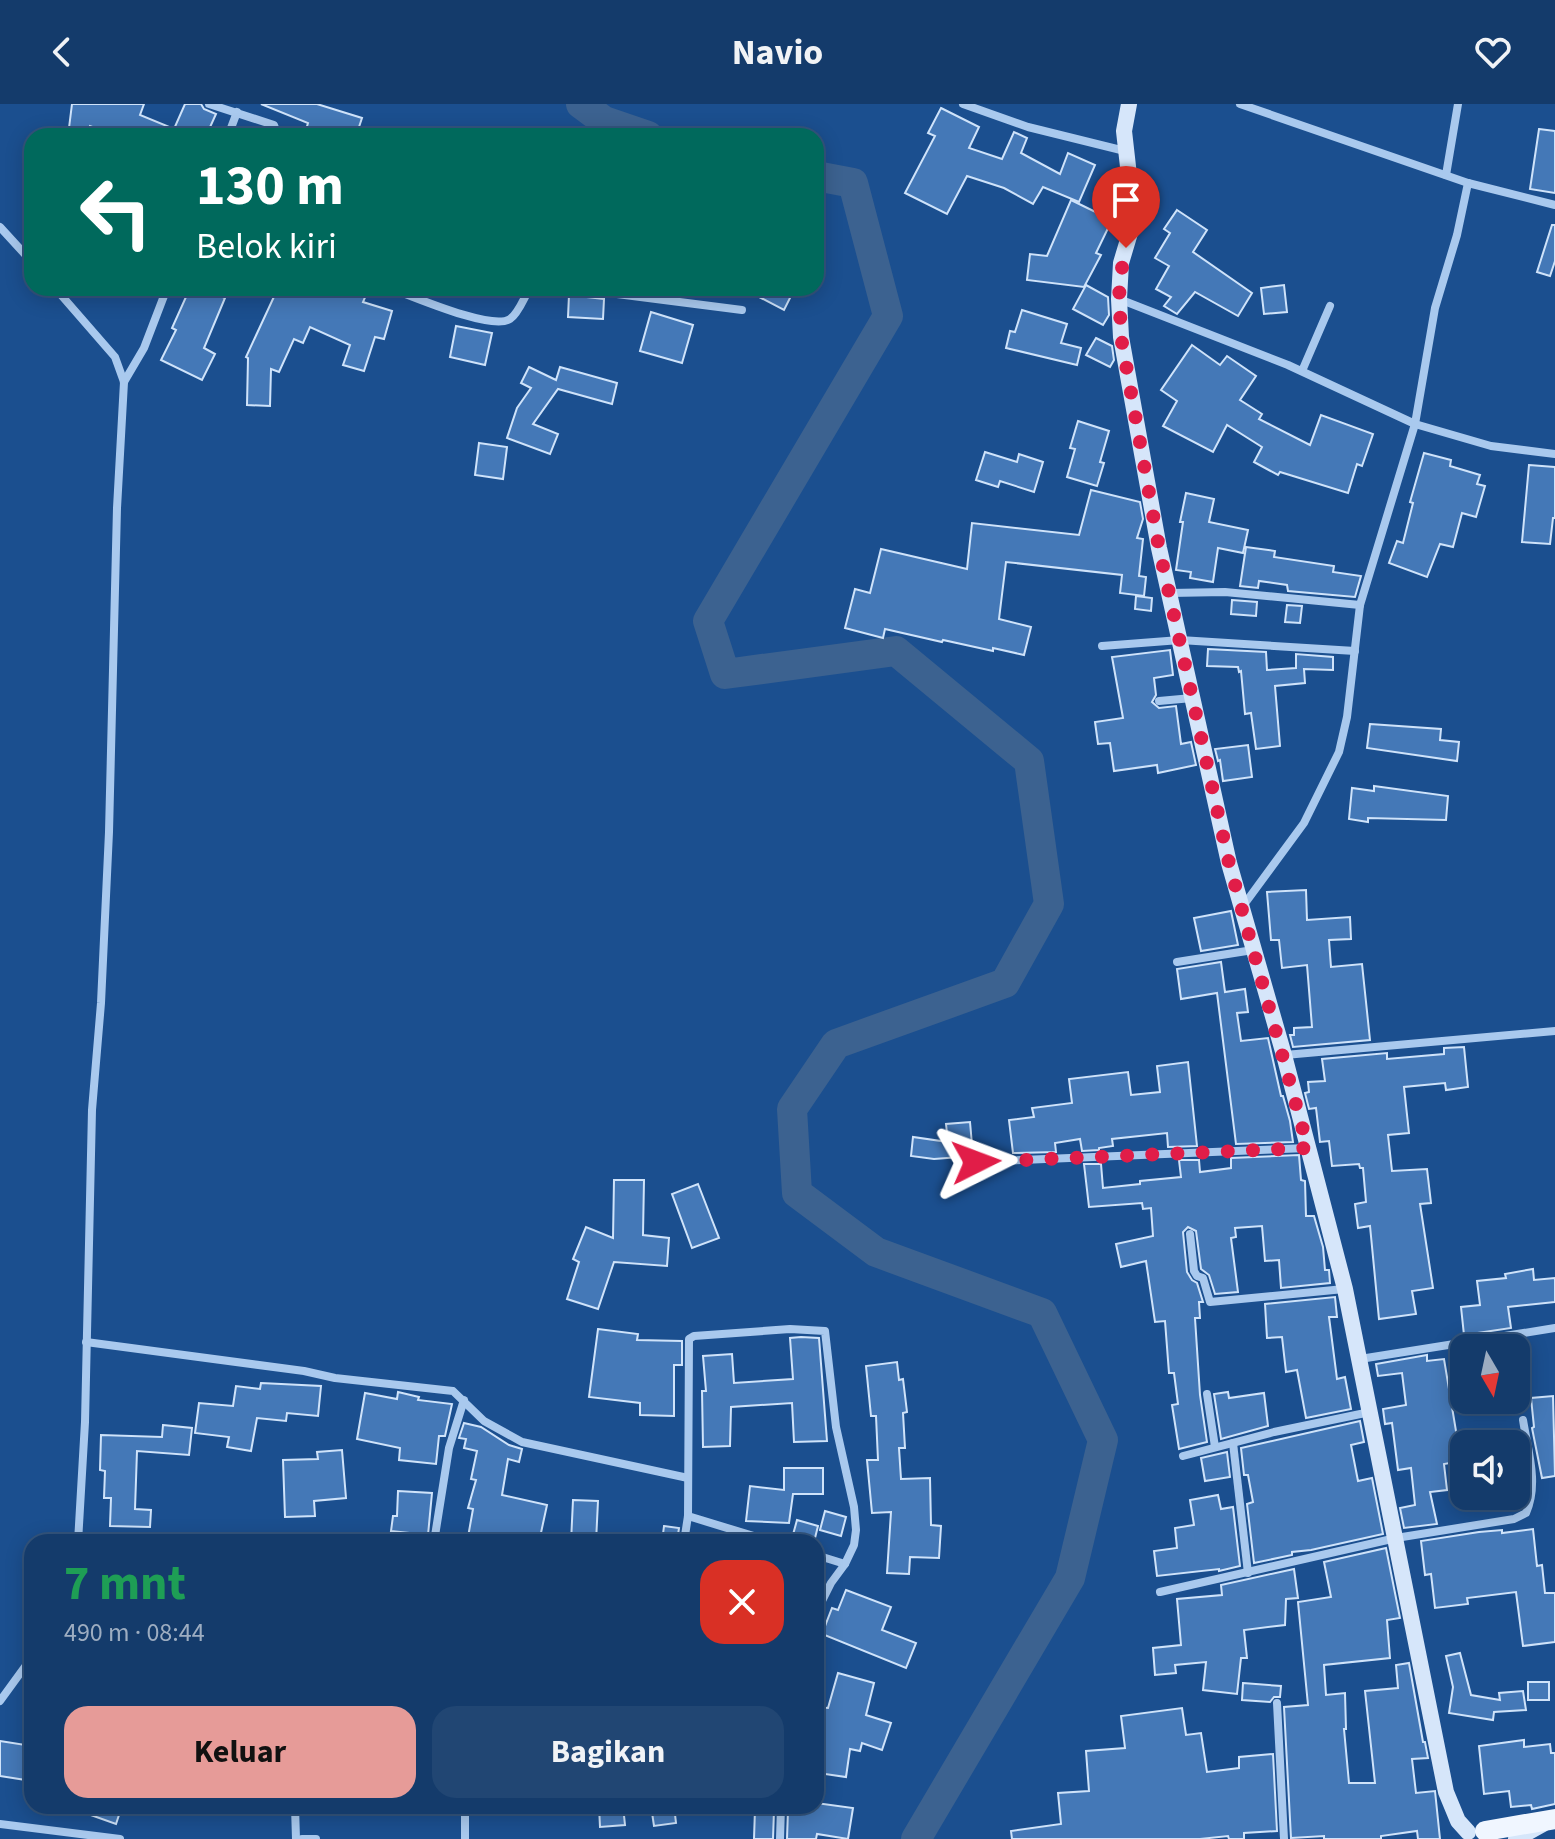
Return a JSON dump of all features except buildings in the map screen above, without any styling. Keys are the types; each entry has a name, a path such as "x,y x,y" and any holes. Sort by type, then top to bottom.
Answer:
{"main road":[{"path":"1477,1835 1553,1819"}],"street":[{"path":"209,104 274,125 275,128"},
{"path":"963,104 1028,127 1125,151"},
{"path":"1129,104 1124,131 1133,211 1121,263 1121,337 1169,593 1229,863 1284,1055 1345,1289 1446,1792 1458,1821 1477,1835"},
{"path":"1240,104 1468,183 1555,205"},
{"path":"1446,175 1458,104"},
{"path":"231,128 237,112"},
{"path":"1242,907 1304,823 1339,752 1347,717 1360,605 1415,424 1435,308 1457,235 1468,183"},
{"path":"0,227 24,253"},
{"path":"62,296 115,357 124,382 117,508 109,832 101,1003 92,1110 78,1534"},
{"path":"124,382 144,348 164,296"},
{"path":"413,296 499,324 512,318 525,296"},
{"path":"633,296 742,310"},
{"path":"1119,299 1302,371 1415,424 1491,446 1555,454"},
{"path":"1302,371 1330,306"},
{"path":"1169,593 1225,592 1360,605"},
{"path":"1102,646 1180,640 1355,651"},
{"path":"1159,701 1193,698"},
{"path":"1177,962 1254,949"},
{"path":"1284,1055 1555,1031"},
{"path":"976,1162 1308,1148"},
{"path":"1190,1234 1194,1271 1203,1278 1210,1302 1345,1289"},
{"path":"1360,1359 1555,1328"},
{"path":"685,1534 688,1516 689,1339 694,1336 790,1329 825,1331 836,1427 854,1507 856,1530 854,1545 845,1564 824,1597"},
{"path":"86,1342 335,1378 453,1391 484,1421 522,1442 688,1478"},
{"path":"1207,1394 1215,1447"},
{"path":"435,1534 449,1448 464,1400"},
{"path":"1183,1456 1371,1412"},
{"path":"1160,1592 1396,1538 1514,1519 1526,1513 1532,1499 1532,1469 1523,1420"},
{"path":"1233,1443 1248,1573"},
{"path":"688,1516 747,1534"},
{"path":"824,1557 845,1564"},
{"path":"0,1701 24,1669"},
{"path":"1277,1703 1284,1839"},
{"path":"297,1814 303,1839 316,1839"},
{"path":"465,1814 465,1839"},
{"path":"780,1839 781,1814"},
{"path":"1516,1839 1553,1819"},
{"path":"0,1824 120,1839"}],"waterway":[{"path":"581,104 604,121 625,128"},
{"path":"824,178 853,183 888,316 708,621 725,674 896,651 1029,761 1049,904 1005,983 836,1044 792,1109 797,1193 876,1252 1042,1313 1103,1440 1070,1578 916,1839"}],"route":[{"path":"976,1162 1308,1148 1229,863 1159,548 1121,337 1119,283 1126,248"}]}
